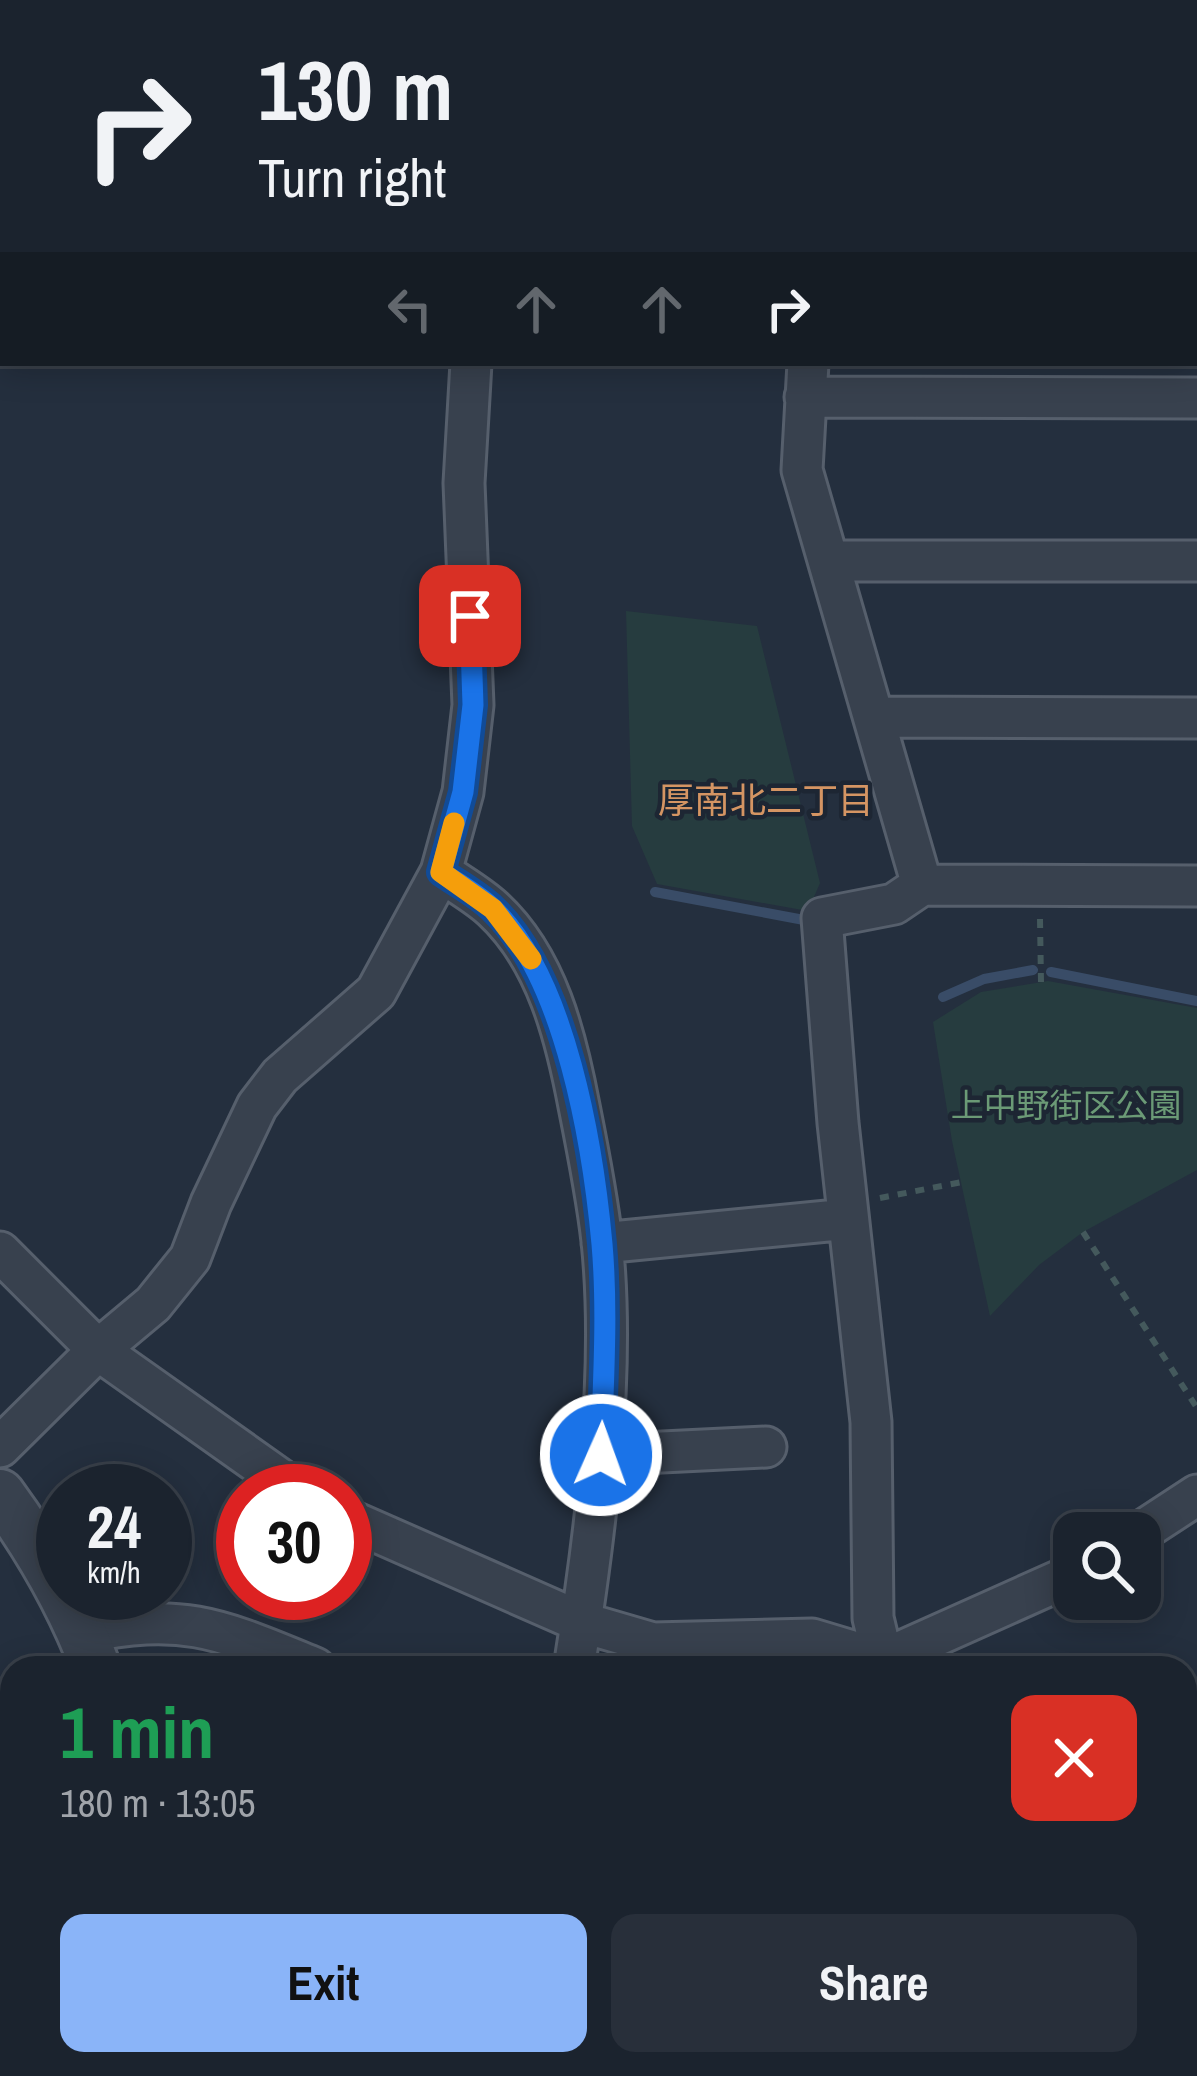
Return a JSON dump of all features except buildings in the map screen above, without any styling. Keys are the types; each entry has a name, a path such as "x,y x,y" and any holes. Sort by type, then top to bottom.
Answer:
{"street":[{"path":"0,1447 98,1350 153,1304 190,1258 257,1106 280,1076 376,992 441,872 463,792 473,705 464,483 470,366"},
{"path":"922,885 802,470 807,380 1197,398"},
{"path":"830,561 1197,561"},
{"path":"874,717 1197,718"},
{"path":"441,872 493,909 530,957 557,1014 572,1067 602,1243 604,1331 601,1455 576,1656"},
{"path":"879,1656 873,1618 871,1422 822,918 894,904 922,885 1197,886"},
{"path":"602,1243 848,1212"},
{"path":"0,1252 98,1350 259,1464"},
{"path":"601,1455 766,1447"},
{"path":"0,1494 21,1523 90,1651 135,1622 174,1622 224,1631 285,1656"},
{"path":"1161,1518 1197,1495"},
{"path":"372,1530 581,1622 696,1656 812,1639 857,1656"},
{"path":"900,1656 1053,1584"}],"path":[{"path":"1040,885 1041,982"},
{"path":"848,1212 962,1182"},
{"path":"1083,1232 1197,1408"}],"green space":[{"path":"626,611 757,626 820,883 808,911 657,884 632,826"},
{"name":"上中野街区公園","path":"1048,981 1197,1008 1197,1170 1083,1232 1039,1265 990,1316 952,1141 933,1022 981,992"}],"waterway":[{"path":"655,892 804,920"},
{"path":"943,997 984,979 1033,970"},
{"path":"1051,972 1197,1001"}],"slow traffic":[{"path":"454,823 441,872 493,909 531,959"}],"district":[{"name":"厚南北二丁目","path":"766,800"}],"route":[{"path":"470,616 473,705 463,792 441,872 493,909 530,957 557,1014 572,1067 602,1243 601,1455"}]}
